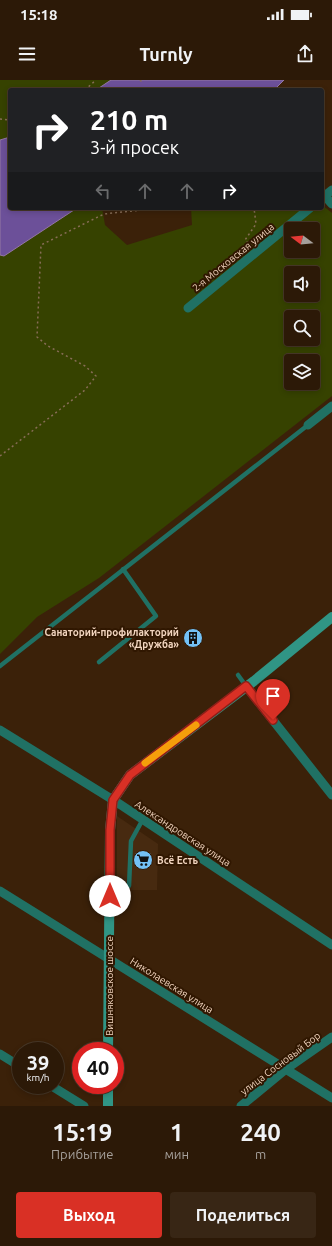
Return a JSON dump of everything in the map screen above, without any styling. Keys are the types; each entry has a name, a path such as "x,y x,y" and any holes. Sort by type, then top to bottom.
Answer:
{"street":[{"path":"325,194 332,204"},
{"name":"2-я Московская улица","path":"188,308 308,210"},
{"path":"308,425 332,406"},
{"name":"Вишняковское шоссе","path":"108,1042 110,830 113,800 130,775 332,618"},
{"path":"246,686 332,795"},
{"name":"Александровская улица","path":"0,730 143,819 332,944"},
{"name":"Николаевская улица","path":"0,892 332,1098"},
{"name":"улица Сосновый Бор","path":"241,1106 286,1070 332,1037"},
{"path":"0,1054 12,1061"},
{"path":"64,1094 84,1106"},
{"path":"108,1094 108,1106"}],"lane":[{"path":"0,666 308,425"},
{"path":"99,662 156,616 123,569"},
{"path":"238,675 246,686"},
{"path":"110,886 129,886 131,841 143,819"}],"path":[{"path":"86,88 96,80"},
{"path":"0,456 85,390 96,376 85,366 48,346 37,337 41,245 104,214 141,210"},
{"path":"254,210 256,224 245,240 258,251"}],"shaded area":[{"path":"111,80 284,80 276,88 99,88"},
{"path":"8,138 8,210 74,210 4,256 0,255 0,140"},
{"path":"117,816 158,844 157,890 117,890"}],"green space":[{"path":"0,80 111,80 99,88 8,88 8,138 0,140"},
{"path":"324,207 332,213 332,396 99,578 37,617 0,654 0,255 4,256 74,210 102,210 105,225 127,245 192,225 191,210 324,210"}],"slow traffic":[{"path":"145,763 196,725"}],"place":[{"name":"Санаторий-профилакторий «Дружба»","path":"193,638"},
{"name":"Всё Есть","path":"143,860"}],"route":[{"path":"110,896 110,830 113,800 130,775 246,686 273,720"}]}
